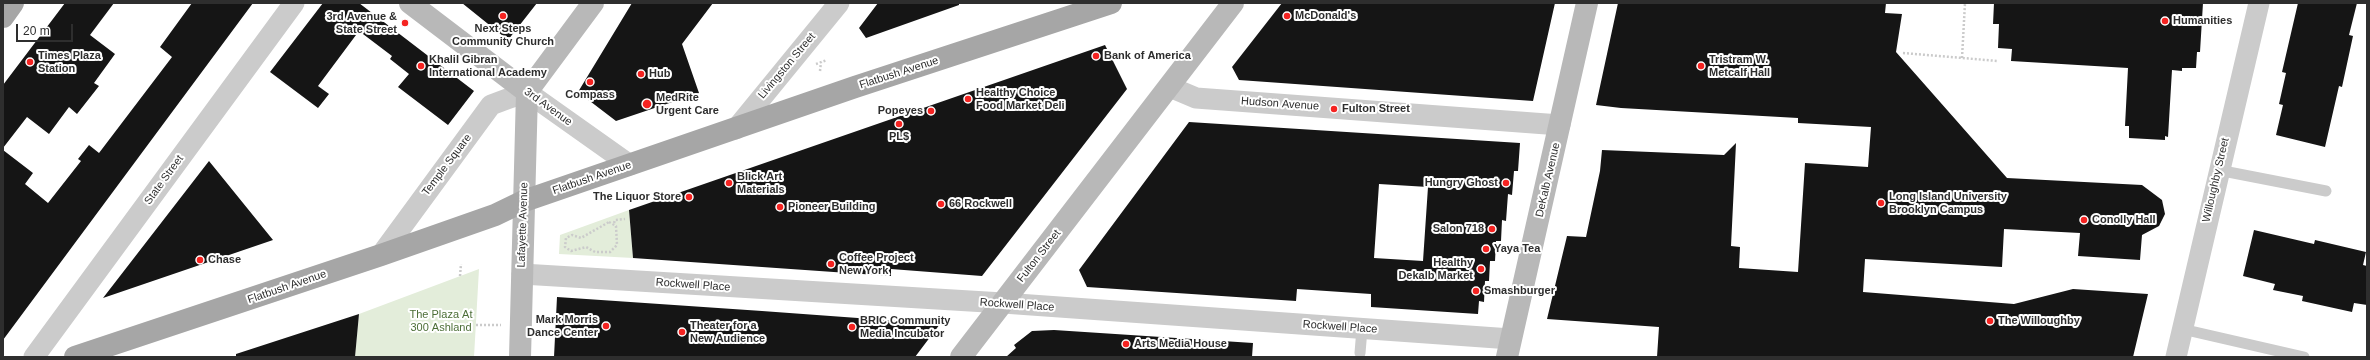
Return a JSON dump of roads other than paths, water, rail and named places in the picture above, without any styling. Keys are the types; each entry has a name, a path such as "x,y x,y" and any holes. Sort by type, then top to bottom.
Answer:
{"main road":[{"path":"3,16 13,3"},
{"name":"3rd Avenue","path":"410,3 527,92"},
{"path":"527,92 593,3"},
{"name":"Flatbush Avenue","path":"75,357 380,255 495,215 524,201 1111,3"},
{"name":"Fulton Street","path":"961,357 1170,87 1233,3"},
{"name":"DeKalb Avenue","path":"1509,348 1587,3"},
{"name":"Lafayette Avenue","path":"520,357 527,92"}],"street":[{"name":"State Street","path":"34,357 294,3"},
{"name":"Livingston Street","path":"736,129 838,3"},
{"name":"Willoughby Street","path":"2176,357 2218,170 2258,3"},
{"name":"Hudson Avenue","path":"1170,87 1196,98 1560,125"},
{"name":"3rd Avenue","path":"527,92 630,165"},
{"name":"Temple Square","path":"380,255 492,105 527,92"},
{"name":"Rockwell Place","path":"522,274 1003,303 1362,329 1509,348"}],"lane":[{"path":"2218,170 2326,192"},
{"path":"1360,353 1362,329"},
{"path":"2182,329 2304,357"}],"place":[{"name":"Next Steps Community Church","path":"503,16"},
{"name":"McDonald's","path":"1287,16"},
{"name":"Humanities","path":"2165,21"},
{"name":"3rd Avenue & State Street","path":"405,23"},
{"name":"Bank of America","path":"1096,56"},
{"name":"Times Plaza Station","path":"30,62"},
{"name":"Khalil Gibran International Academy","path":"421,66"},
{"name":"Tristram W. Metcalf Hall","path":"1701,66"},
{"name":"Hub","path":"641,74"},
{"name":"Compass","path":"590,82"},
{"name":"Healthy Choice Food Market Deli","path":"968,99"},
{"name":"MedRite Urgent Care","path":"647,104"},
{"name":"Fulton Street","path":"1334,109"},
{"name":"Popeyes","path":"931,111"},
{"name":"PL$","path":"899,124"},
{"name":"Blick Art Materials","path":"729,183"},
{"name":"Hungry Ghost","path":"1506,183"},
{"name":"The Liquor Store","path":"689,197"},
{"name":"Long Island University Brooklyn Campus","path":"1881,203"},
{"name":"66 Rockwell","path":"941,204"},
{"name":"Pioneer Building","path":"780,207"},
{"name":"Conolly Hall","path":"2084,220"},
{"name":"Salon 718","path":"1492,229"},
{"name":"Yaya Tea","path":"1486,249"},
{"name":"Chase","path":"200,260"},
{"name":"Coffee Project New York","path":"831,264"},
{"name":"Healthy Dekalb Market","path":"1481,269"},
{"name":"Smashburger","path":"1476,291"},
{"name":"The Willoughby","path":"1990,321"},
{"name":"Mark Morris Dance Center","path":"606,326"},
{"name":"BRIC Community Media Incubator","path":"852,327"},
{"name":"Theater for a New Audience","path":"682,332"},
{"name":"Arts Media House","path":"1126,344"}],"park label":[{"name":"The Plaza At 300 Ashland","path":"441,321"}]}
